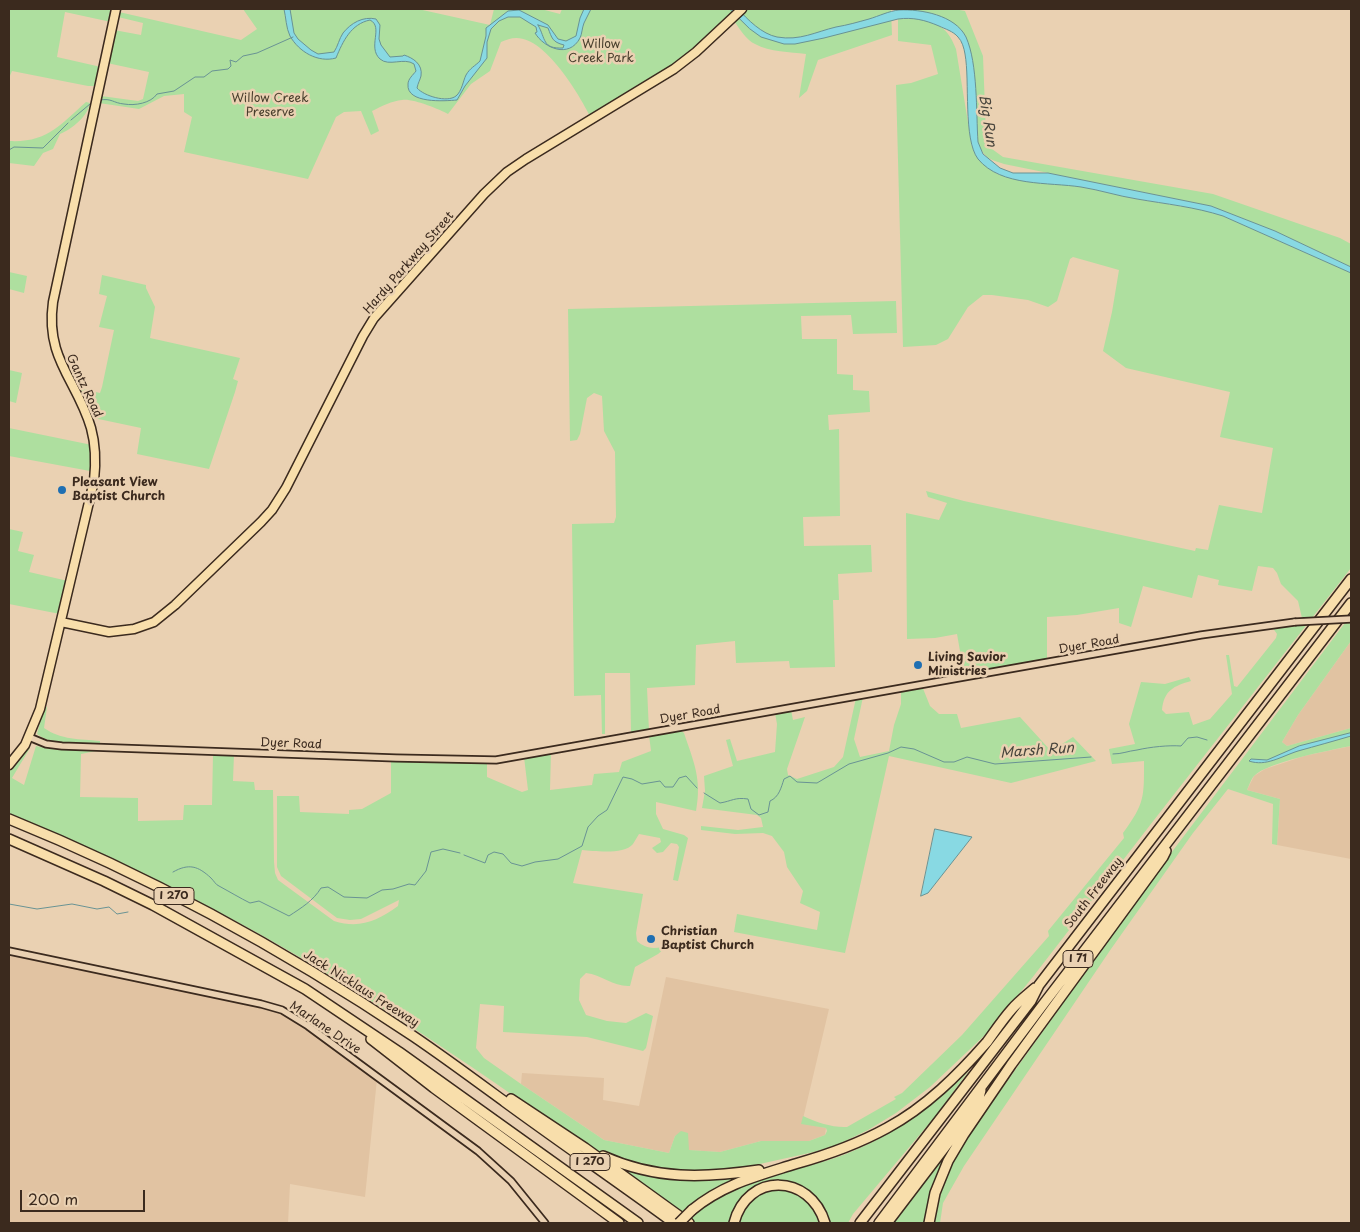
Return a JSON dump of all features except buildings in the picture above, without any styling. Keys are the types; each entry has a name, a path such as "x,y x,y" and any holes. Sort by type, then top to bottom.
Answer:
{"highway":[{"name":"South Freeway","path":"860,1223 1031,1001 1039,985 1351,579"},
{"name":"I 71","path":"879,1223 1351,603"},
{"name":"Jack Nicklaus Freeway","path":"9,819 112,864 206,912 334,985 443,1057 674,1223"},
{"path":"929,1223 935,1193 948,1161 964,1134 1017,1057 1163,858 1174,834"},
{"name":"I 270","path":"9,839 153,905 243,953 331,1005 486,1113 638,1223"},
{"path":"679,1223 705,1200 734,1184 845,1148 908,1116 929,1100 959,1072 1013,1008 1039,985"},
{"path":"331,1005 358,1030 434,1088 619,1223"},
{"path":"443,1057 485,1080 585,1148 689,1223"},
{"path":"887,1223 977,1105 983,1085"},
{"path":"585,1148 628,1166 669,1175 706,1176 784,1167"},
{"path":"734,1223 737,1212 750,1194 766,1186 780,1185 792,1187 809,1196 815,1203 825,1223"}],"main road":[{"name":"Gantz Road","path":"9,765 21,751 29,737 43,696 92,492 96,457 93,435 89,421 61,366 56,352 52,335 52,310 116,9"},
{"name":"Hardy Parkway Street","path":"61,622 102,632 118,632 148,625 175,605 262,522 272,510 286,488 374,318 484,194 514,166 674,69 696,52 742,9"}],"street":[{"name":"Dyer Road","path":"29,737 46,744 62,746 404,758 499,759 1201,634 1295,622 1351,618"},
{"name":"Marlane Drive","path":"9,951 261,1004 286,1012 478,1150 511,1181 545,1223"}],"shaded area":[{"path":"1351,641 1351,728 1287,746 1282,742 1298,715"},
{"path":"1351,746 1351,859 1277,845 1280,799 1247,790 1254,776 1265,769 1304,756"},
{"path":"9,954 255,1006 277,1012 300,1025 377,1079 365,1197 290,1184 288,1223 9,1223"},
{"path":"666,977 829,1009 802,1123 826,1128 825,1135 809,1141 761,1141 720,1152 688,1150 687,1133 675,1136 669,1153 604,1140 521,1084 522,1073 604,1078 603,1100 639,1106"}],"green space":[{"path":"9,9 114,9 111,22 65,12 57,57 101,67 97,86 88,86 12,71 9,78"},
{"path":"243,9 418,9 490,25 494,9 541,9 560,14 562,9 736,9 689,53 668,69 590,116 578,94 549,56 527,40 516,38 503,41 490,71 471,84 448,114 419,102 394,101 372,111 379,131 371,135 361,111 344,112 336,117 308,179 184,152 192,117 184,112 184,94 164,96 139,109 99,103 101,96 138,101 143,99 149,72 107,63 114,30 141,35 143,23 118,17 119,12 241,40 257,29"},
{"path":"748,9 891,9 892,35 818,60 807,91 799,98 806,54 761,47 749,40 734,21"},
{"path":"898,9 954,9 965,11 983,56 986,135 992,149 1003,157 1213,194 1340,238 1351,244 1351,267 1275,231 1211,206 1004,164 991,159 985,155 978,142 973,66 966,38 937,15"},
{"path":"908,17 938,25 952,40 956,49 972,147 997,174 1082,187 1136,199 1204,210 1223,216 1351,273 1351,568 1032,978 987,1033 930,1087 896,1113 868,1130 837,1145 746,1167 687,1174 660,1172 605,1155 587,1147 403,1021 260,934 136,870 9,813 9,771 29,747 12,778 24,785 36,746 50,749 96,751 81,754 80,797 138,798 138,821 183,820 184,805 212,805 213,754 234,754 233,781 254,782 255,790 273,790 274,862 278,880 334,921 360,924 390,911 398,906 399,900 361,919 337,918 281,876 277,867 277,796 299,796 300,812 349,814 349,810 362,809 391,793 391,759 487,762 487,777 522,792 528,790 524,757 551,752 550,790 592,785 594,774 619,772 622,762 651,751 649,735 680,730 684,733 696,771 698,800 696,811 656,802 656,814 663,829 688,838 678,881 673,880 679,847 677,844 671,843 663,852 657,853 652,848 661,842 660,838 639,834 633,844 623,850 582,850 573,883 643,894 636,933 637,941 646,947 662,947 664,949 635,967 630,986 619,985 586,973 580,979 579,1000 586,1015 607,1021 626,1023 646,1013 653,1016 646,1048 643,1051 587,1037 503,1032 504,1006 480,1004 476,1048 484,1058 604,1140 669,1153 675,1136 681,1131 688,1133 689,1150 720,1152 761,1141 809,1141 825,1135 827,1131 826,1128 801,1124 803,1116 836,1127 847,1127 896,1099 894,1097 902,1093 962,1035 1049,936 1048,931 1124,838 1123,833 1136,814 1142,799 1144,761 1112,764 1109,749 1135,744 1129,724 1141,682 1165,684 1189,677 1191,681 1175,687 1168,693 1162,710 1166,714 1189,712 1193,725 1210,719 1232,694 1226,655 1229,655 1234,686 1237,687 1276,638 1277,634 1272,627 1303,625 1305,618 1302,618 1298,601 1281,584 1273,568 1258,566 1252,591 1218,585 1219,580 1198,575 1192,598 1143,586 1131,627 1119,623 1119,608 1077,615 1047,617 1047,659 964,674 957,634 935,638 907,639 906,513 939,520 947,503 928,497 926,491 1195,551 1196,548 1208,550 1219,505 1262,513 1273,448 1220,437 1230,392 1126,368 1103,351 1119,270 1073,257 1070,259 1057,301 1048,307 1028,300 983,295 968,307 948,339 936,345 903,347 896,85 911,83 938,74 931,45 898,41 898,19"},
{"path":"86,102 90,103 89,108 83,117 60,134 53,149 43,153 34,166 9,163 9,141 22,141 43,136 60,125"},
{"path":"9,272 27,276 24,293 9,289"},
{"path":"102,275 146,285 155,307 150,338 240,358 233,379 238,381 235,392 209,469 137,454 141,428 89,417 74,387 100,393 102,387 114,330 99,327 107,296 99,294"},
{"path":"896,301 897,333 853,334 851,315 801,316 802,339 837,339 837,374 853,375 853,390 869,391 870,412 828,415 829,430 839,429 840,516 803,517 804,546 871,545 872,572 838,574 839,600 833,600 835,667 790,668 789,661 736,663 735,641 696,645 695,685 647,688 649,731 631,734 630,673 605,673 605,734 602,734 601,695 574,696 572,524 614,523 616,517 615,452 604,431 602,396 594,393 587,398 580,434 577,440 570,441 568,309"},
{"path":"9,370 22,373 16,403 9,401"},
{"path":"9,428 92,445 92,469 90,471 9,456"},
{"path":"9,529 23,532 18,551 34,555 29,572 68,581 60,614 9,604"},
{"path":"1351,615 1351,641 1298,715 1282,742 1287,746 1351,728 1351,746 1285,761 1261,771 1253,777 1247,790 1280,799 1277,845 1272,844 1273,804 1228,789 1193,833 1111,949 964,1166 943,1203 940,1223 934,1223 946,1180 965,1140 1165,861"},
{"path":"922,686 930,706 939,714 957,714 961,728 1020,717 1051,751 1073,737 1096,761 1011,783 889,756 845,953 734,932 737,914 817,930 820,912 800,903 803,891 787,867 784,852 772,836 763,833 735,834 701,830 701,826 738,830 763,827 761,818 757,815 702,808 705,791 704,776 733,766 726,740 730,739 737,761 775,752 777,724 775,713 791,710 793,720 805,717 787,769 788,775 797,779 834,767 843,757 856,698 863,697 854,739 860,757 889,751 894,725 901,704 901,690"},
{"path":"44,706 47,707 44,728 64,737 100,741 100,744 59,743 37,734"},
{"path":"970,1069 938,1113 853,1214 848,1223 828,1223 809,1193 763,1185 732,1223 694,1223 690,1220 723,1194 743,1185 826,1161 881,1138 928,1107"},
{"path":"950,1147 952,1148 925,1223 891,1223"},
{"path":"602,1159 688,1179 734,1178 706,1195 682,1215"},
{"path":"776,1188 793,1192 804,1198 813,1207 820,1223 737,1223 751,1198"}],"water":[{"path":"284,9 290,9 294,33 298,39 318,54 334,52 343,33 354,23 362,19 376,19 380,25 379,39 381,45 390,57 404,55 419,65 421,76 417,88 430,96 447,99 458,94 465,77 480,61 486,28 508,11 519,10 548,25 558,39 566,41 576,36 584,9 591,9 584,23 580,38 570,48 563,50 550,47 544,43 535,33 537,32 536,27 520,17 508,17 499,21 491,29 487,42 487,58 465,86 457,100 444,101 427,100 413,95 409,90 408,84 416,71 414,64 406,61 388,62 380,59 375,49 376,27 370,20 358,25 348,34 336,58 322,59 310,55 294,42 289,33","holes":["538,25 548,28 553,39 564,45 563,48 548,45"]},
{"path":"730,9 738,9 766,33 785,38 807,35 899,10 927,12 937,15 954,23 966,37 975,74 978,142 983,154 1000,168 1013,173 1048,173 1211,206 1275,231 1351,267 1351,273 1223,216 1081,187 1026,182 1012,179 988,168 978,159 970,138 963,45 956,35 939,26 909,18 898,19 824,38 795,44 784,44 761,37"},
{"path":"1351,733 1351,736 1298,751 1268,762 1249,761 1251,759 1267,760 1299,746"},
{"path":"935,829 972,837 928,893 921,896"}],"waterway":[{"path":"100,100 128,105 142,103 151,100 157,94 174,91 195,77 204,77 212,71 228,69 231,66 230,60 236,62 243,56 257,53 293,37"},
{"path":"71,120 90,104"},
{"path":"9,150 14,147 43,148 68,123"},
{"name":"Marsh Run","path":"1113,754 1153,747 1181,746 1188,738 1197,737 1207,740"},
{"name":"Marsh Run","path":"704,793 720,803 737,799 748,799 751,809 759,815 768,812 770,801 778,795 784,779 790,776 797,782 817,783 849,764 888,753 901,747 914,749 944,762 954,762 967,757 995,764 1091,757"},
{"name":"Marsh Run","path":"464,855 485,863 488,855 494,852 503,854 511,863 522,866 558,859 582,846 588,827 598,816 607,810 623,777 642,784 660,781 665,787 673,787 679,778 686,776 697,788"},
{"name":"Marsh Run","path":"173,872 184,867 197,868 218,885 246,901 250,903 259,901 289,916 311,900 321,888 328,887 344,897 367,898 382,890 409,884 415,885 426,871 431,852 443,849 460,853"},
{"name":"Marsh Run","path":"9,904 37,909 72,904 97,909 109,907 117,914 128,912"}],"place":[{"name":"Pleasant View Baptist Church","path":"62,490"},
{"name":"Living Savior Ministries","path":"918,665"},
{"name":"Christian Baptist Church","path":"651,939"}],"park label":[{"name":"Willow Creek Park","path":"601,52"},
{"name":"Willow Creek Preserve","path":"270,106"}],"water label":[{"name":"Big Run","path":"987,121"}]}
